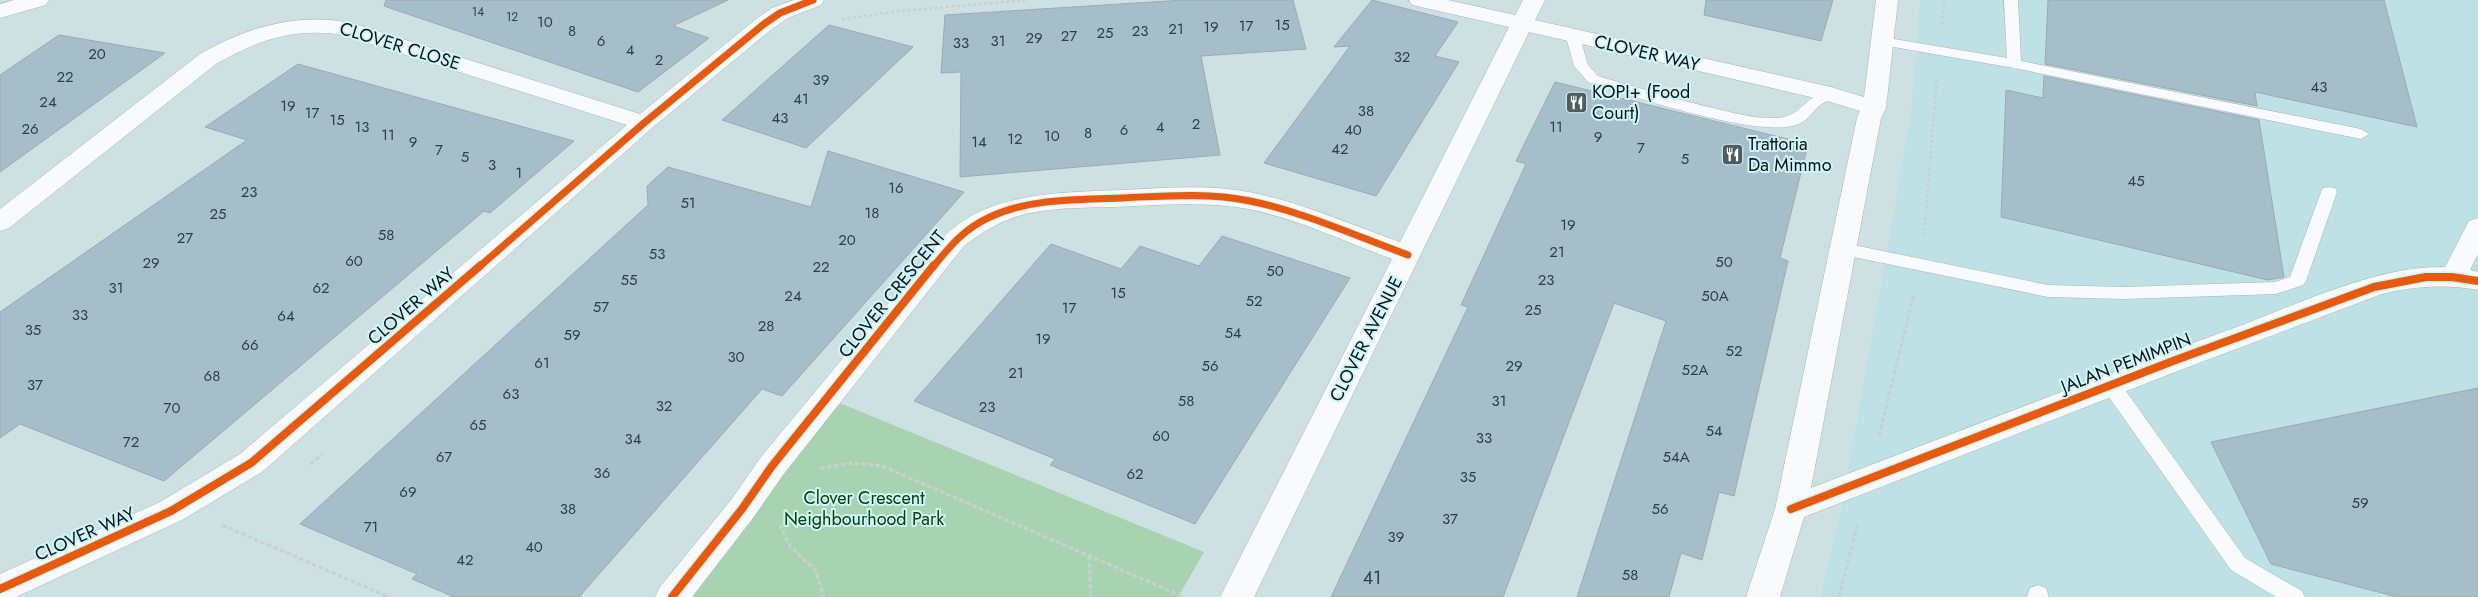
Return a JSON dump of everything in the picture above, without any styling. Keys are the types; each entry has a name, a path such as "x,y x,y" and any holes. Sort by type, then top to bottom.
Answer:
{"street":[{"path":"0,11 38,0"},
{"name":"CLOVER WAY","path":"0,589 171,511 251,463 644,123 764,24 786,10 812,0"},
{"name":"CLOVER WAY","path":"1420,0 1832,94 1874,108"},
{"name":"CLOVER AVENUE","path":"1237,597 1408,255 1514,36 1523,25 1534,0"},
{"path":"1763,597 1791,509 1869,118 1874,108 1887,0"},
{"name":"CLOVER CLOSE","path":"0,222 208,59 235,43 298,26 324,25 347,29 644,123"},
{"name":"CLOVER CRESCENT","path":"672,597 742,509 772,466 954,241 972,226 1010,210 1047,202 1185,194 1213,196 1273,207 1408,255"},
{"name":"JALAN PEMIMPIN","path":"1791,509 2374,286 2399,280 2466,278 2478,227"}],"lane":[{"path":"2011,0 2014,64"},
{"path":"1573,36 1581,66 1593,79 1739,117 1776,123 1790,122 1801,117 1815,102 1832,94"},
{"path":"1882,41 2014,64 2362,134"},
{"path":"1844,249 2048,291 2124,294 2276,288 2297,281 2329,192"},
{"path":"2111,385 2238,564 2280,591 2294,597"}],"path":[{"path":"840,19 901,11 1028,0"},
{"path":"1840,597 1921,265 1944,0"},
{"path":"306,467 329,448"},
{"path":"772,466 808,470 853,463 882,466 1184,597"},
{"path":"171,511 214,521 389,597"},
{"path":"787,512 781,528 790,546 816,571 824,597"},
{"path":"1090,556 1091,597"}],"shaded area":[{"path":"1920,0 2478,0 2478,597 1821,597 1843,499 1911,114"}],"green space":[{"name":"Clover Crescent Neighbourhood Park","path":"837,402 1204,552 1178,597 682,597"}],"building":[{"path":"386,0 728,0 673,26 709,38 638,92 384,6"},
{"path":"1184,0 1293,0 1306,49 1201,56 1220,155 960,177 961,72 941,73 945,15"},
{"path":"1372,0 1458,22 1435,56 1459,62 1376,196 1264,163 1350,46 1334,47"},
{"path":"1706,0 1833,0 1821,41 1704,15"},
{"path":"2048,0 2384,0 2417,127 2255,92 2257,106 2045,64"},
{"path":"829,25 913,47 806,148 722,120"},
{"path":"59,35 165,53 0,172 0,75"},
{"path":"298,64 574,141 490,213 484,211 164,481 20,424 0,438 0,312 247,140 205,127"},
{"path":"2044,76 2259,120 2284,277 2268,280 2001,217 2006,90 2043,98"},
{"path":"1555,82 1808,144 1780,258 1788,261 1734,496 1719,492 1702,560 1681,553 1669,597 1577,597 1666,321 1614,303 1503,597 1331,597 1468,307 1461,305 1526,164 1516,161"},
{"path":"828,151 964,192 782,396 762,389 579,597 454,597 412,579 417,574 300,524 648,205 647,186 668,167 811,207"},
{"path":"1222,236 1350,278 1195,524 1050,465 1055,459 914,401 1051,244 1121,269 1140,246 1199,266"},
{"path":"2478,388 2478,597 2397,597 2271,564 2211,442"}],"cycle path":[{"path":"0,589 171,511 251,463 644,123 764,24 780,13 813,0"},
{"path":"672,597 742,509 772,466 954,241 971,227 991,217 1011,209 1077,200 1170,196 1234,198 1290,212 1408,255"},
{"path":"1791,509 2173,361 2374,287 2413,278 2439,276 2478,281"}],"place":[{"name":"KOPI+ (Food Court)","path":"1576,102"},
{"name":"Trattoria Da Mimmo","path":"1732,154"}]}
